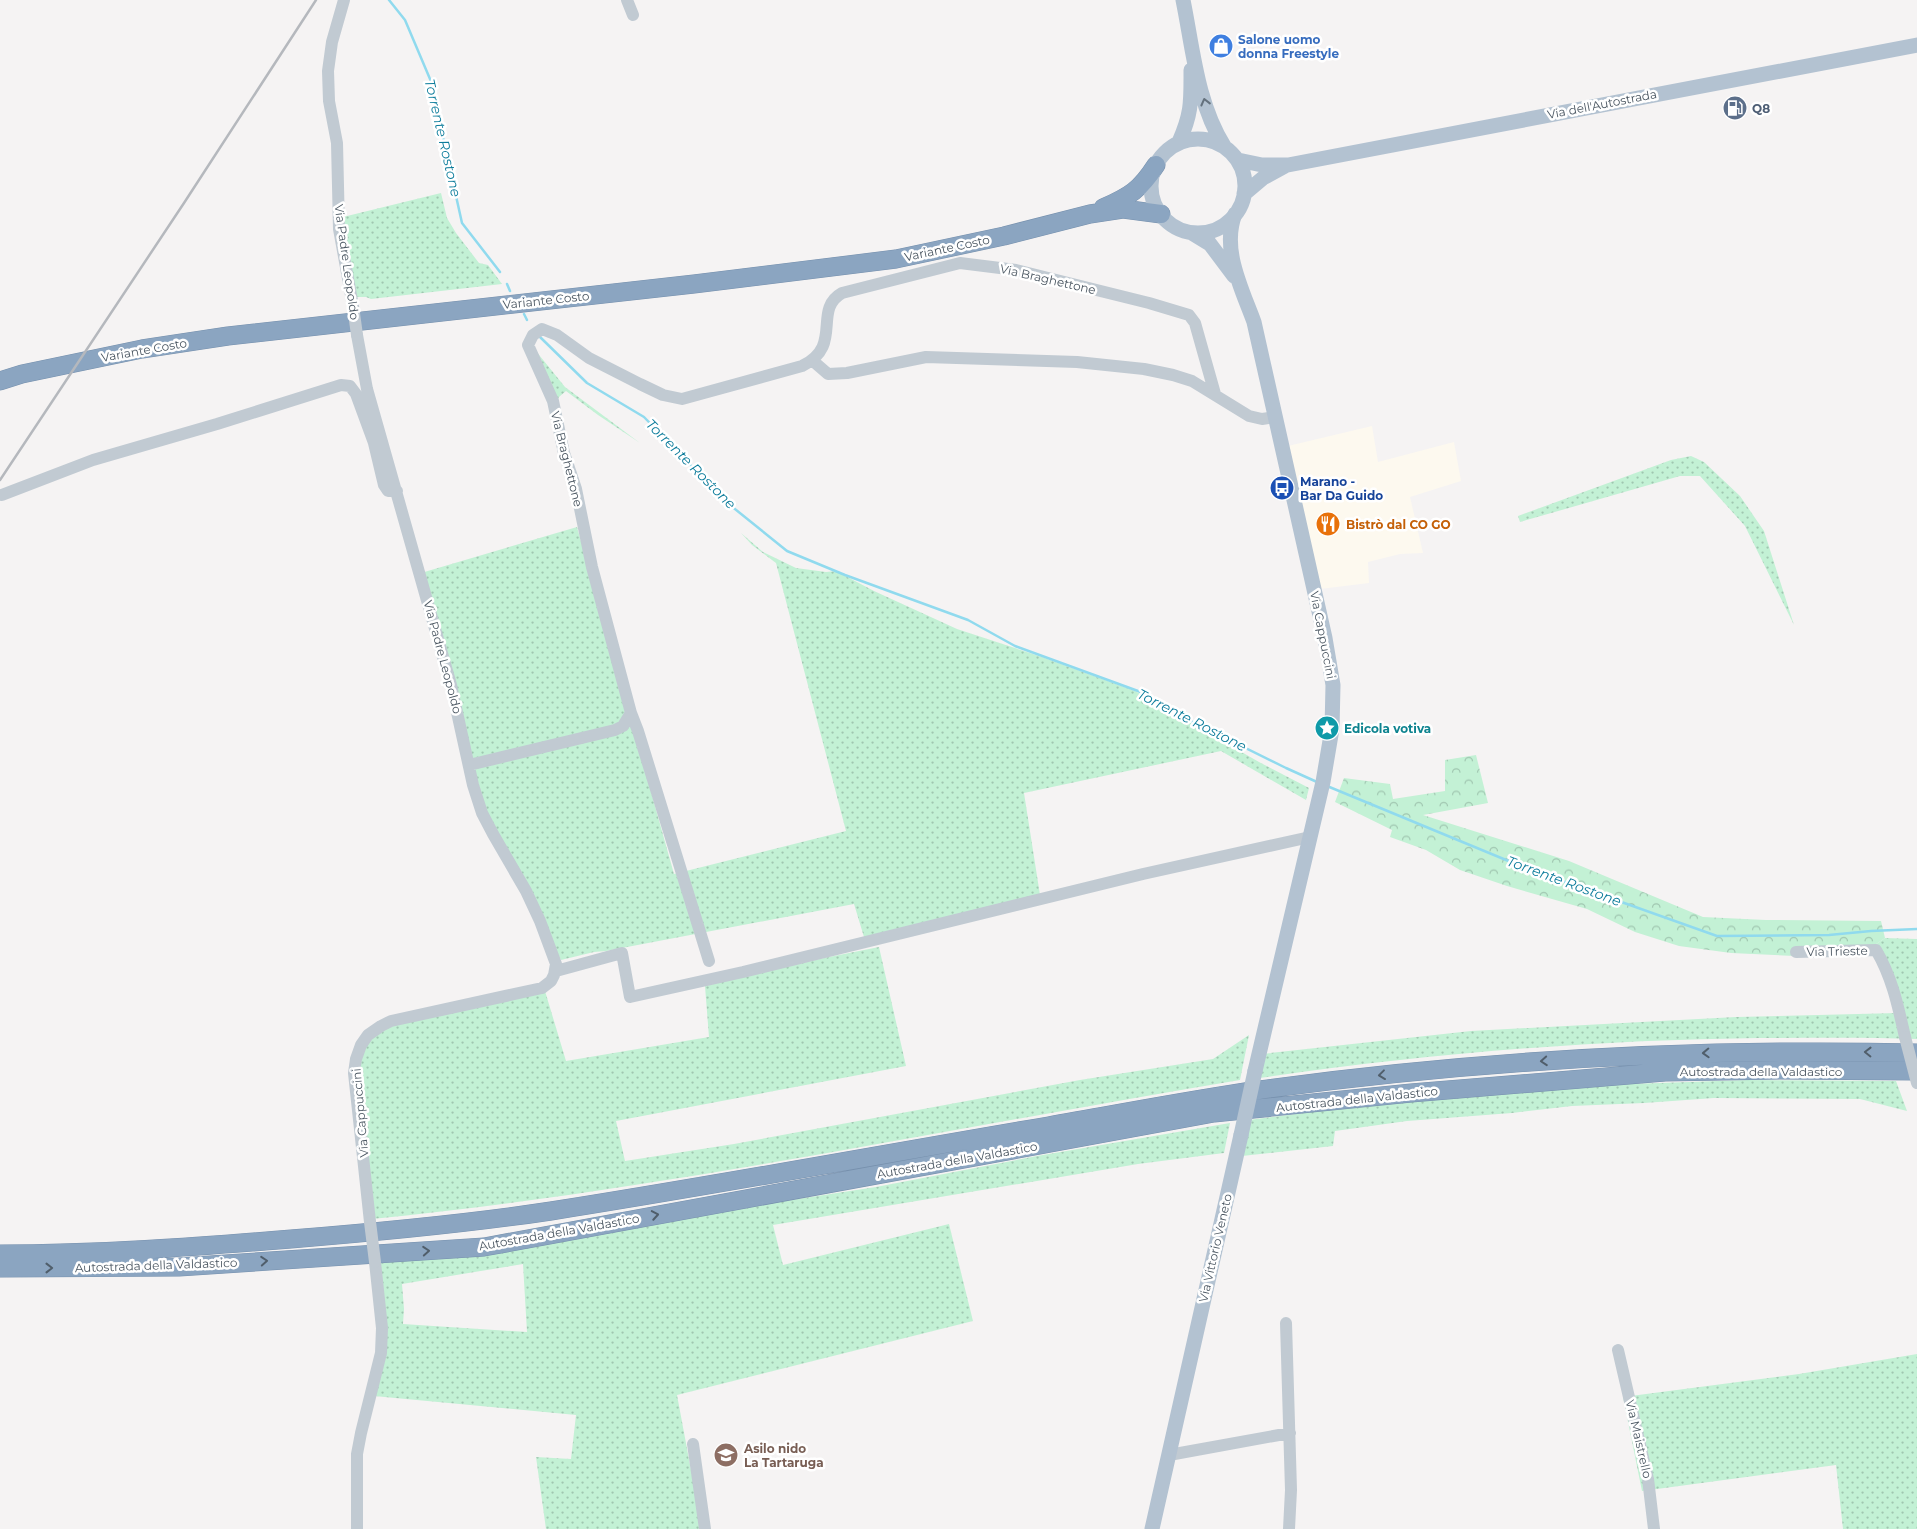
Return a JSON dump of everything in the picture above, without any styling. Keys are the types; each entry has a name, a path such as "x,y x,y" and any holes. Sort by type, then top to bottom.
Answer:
{"highway":[{"path":"1090,214 1135,192 1148,178 1156,165"},
{"path":"1090,214 1123,209 1161,214"},
{"name":"Variante Costo","path":"0,381 22,374 142,349 228,336 694,284 896,259 1004,236 1090,214"},
{"name":"Autostrada della Valdastico","path":"0,1254 211,1246 487,1220 697,1187 1258,1090 1420,1071 1590,1058 1677,1054 1785,1052 1917,1053"},
{"name":"Autostrada della Valdastico","path":"0,1268 180,1267 484,1247 1214,1113 1411,1093 1665,1072 1781,1070 1917,1071"}],"main road":[{"path":"1183,0 1191,48 1208,113 1215,132 1224,146 1238,160 1244,177 1244,194 1235,214 1215,229 1199,233 1190,232 1179,229 1169,223 1154,203 1151,190 1152,177 1156,165 1162,156 1179,142 1192,139 1204,139 1224,146"},
{"name":"Via dell'Autostrada","path":"1288,165 1917,45"},
{"path":"1179,142 1189,119 1191,109 1191,48"},
{"path":"1238,160 1262,165 1288,165"},
{"path":"1244,194 1263,178 1288,165"},
{"name":"Via Cappuccini","path":"1235,214 1230,232 1230,244 1241,286 1254,322 1325,638 1333,685 1332,728 1324,782 1274,987"},
{"name":"Via Cappuccini","path":"1190,232 1210,244 1241,286"},
{"name":"Via Vittorio Veneto","path":"1152,1529 1274,987"},
{"name":"Via Vittorio Veneto","path":"1145,1529 1157,1509"}],"street":[{"name":"Via Padre Leopoldo","path":"344,0 332,42 328,71 329,101 336,143 340,229 357,335 368,389 451,685 469,765"},
{"path":"628,0 633,15"},
{"name":"Via Braghettone","path":"631,713 592,567 576,489 564,453 553,402 528,345 533,335 542,329 557,336 589,358 640,384 663,395 682,399 802,366 813,360 822,351 829,306 833,298 842,293 960,263 1016,270 1149,303 1189,316 1195,324 1215,394"},
{"path":"813,360 828,374 847,373 926,357 1078,362 1144,369 1192,381 1249,416 1262,419 1275,416"},
{"name":"Via Padre Leopoldo","path":"2,494 93,460 216,424 341,384 350,386 356,394 374,443 384,485 388,491 397,492"},
{"path":"631,713 623,726 615,730 469,765 482,813 526,891 540,921 556,964 556,971 622,953 630,997 753,970 1143,874 1310,836"},
{"path":"631,713 709,961"},
{"name":"Via Trieste","path":"1796,952 1876,950 1887,968 1917,1083"},
{"name":"Via Cappuccini","path":"357,1529 357,1454 381,1353 382,1328 354,1073 356,1059 368,1035 391,1021 542,988 551,981 556,971"},
{"path":"1286,1323 1291,1490 1289,1529"},
{"name":"Via Maistrello","path":"1618,1350 1648,1479 1654,1529"},
{"path":"1169,1455 1290,1433"},
{"path":"693,1444 705,1529"}],"shaded area":[{"path":"1372,426 1378,462 1454,442 1461,481 1410,497 1423,553 1400,554 1368,562 1369,583 1320,589 1288,446"}],"green space":[{"path":"441,193 447,218 456,233 479,263 488,265 502,284 371,299 356,297 343,217"},
{"path":"527,340 565,387 640,443 566,391 559,397 552,413"},
{"path":"1691,456 1704,462 1740,496 1764,531 1794,625 1745,526 1700,476 1680,476 1520,522 1518,516 1671,460"},
{"path":"577,527 674,874 846,831 776,563 752,545 741,533 763,552 796,568 826,572 836,571 874,591 957,629 1042,657 1135,691 1259,762 1309,788 1306,800 1221,751 1024,793 1040,895 864,937 854,904 594,952 561,960 487,815 421,573"},
{"path":"1476,755 1488,803 1423,815 1569,861 1703,917 1766,920 1881,921 1885,938 1872,947 1795,956 1731,953 1679,946 1635,932 1587,909 1460,870 1426,850 1390,837 1392,830 1335,802 1344,778 1390,784 1393,799 1445,791 1445,760"},
{"path":"1885,938 1917,939 1917,1039 1696,1039 1570,1045 1445,1055 1259,1078 1262,1054 1471,1031 1736,1017 1898,1013 1872,947"},
{"path":"879,947 906,1066 616,1121 625,1161 734,1144 1080,1080 1213,1059 1249,1035 1240,1080 698,1175 481,1207 372,1219 359,1064 368,1040 390,1026 545,991 566,1061 709,1037 705,986"},
{"path":"1748,1080 1896,1081 1907,1111 1860,1099 1714,1098 1572,1106 1512,1113 1407,1121 1335,1131 1333,1146 1242,1156 1249,1120 1344,1108 1571,1086"},
{"path":"1230,1123 1224,1153 1138,1164 773,1225 783,1265 949,1224 973,1321 677,1395 702,1529 546,1529 536,1457 571,1459 576,1415 374,1396 381,1372 376,1259 688,1216 876,1187 1037,1156","holes":["523,1264 527,1332 403,1324 402,1284"]},
{"path":"1917,1354 1917,1529 1843,1529 1836,1465 1642,1491 1623,1397 1799,1374"}],"waterway":[{"name":"Torrente Rostone","path":"389,0 405,20 430,79 462,223 500,272"},
{"name":"Torrente Rostone","path":"507,284 510,291"},
{"name":"Torrente Rostone","path":"524,314 527,320"},
{"name":"Torrente Rostone","path":"540,337 587,383 644,417 725,501 787,551 845,575 968,620 1015,646 1138,691 1183,717 1317,782"},
{"name":"Torrente Rostone","path":"1327,786 1523,867 1717,936 1829,935 1917,929"}],"railway":[{"path":"0,480 316,0"}],"place":[{"name":"Salone uomo donna Freestyle","path":"1221,46"},
{"name":"Q8","path":"1735,108"},
{"name":"Marano - Bar Da Guido","path":"1282,488"},
{"name":"Bistrò dal CO GO","path":"1328,524"},
{"name":"Edicola votiva","path":"1327,728"},
{"name":"Asilo nido La Tartaruga","path":"726,1455"}]}
